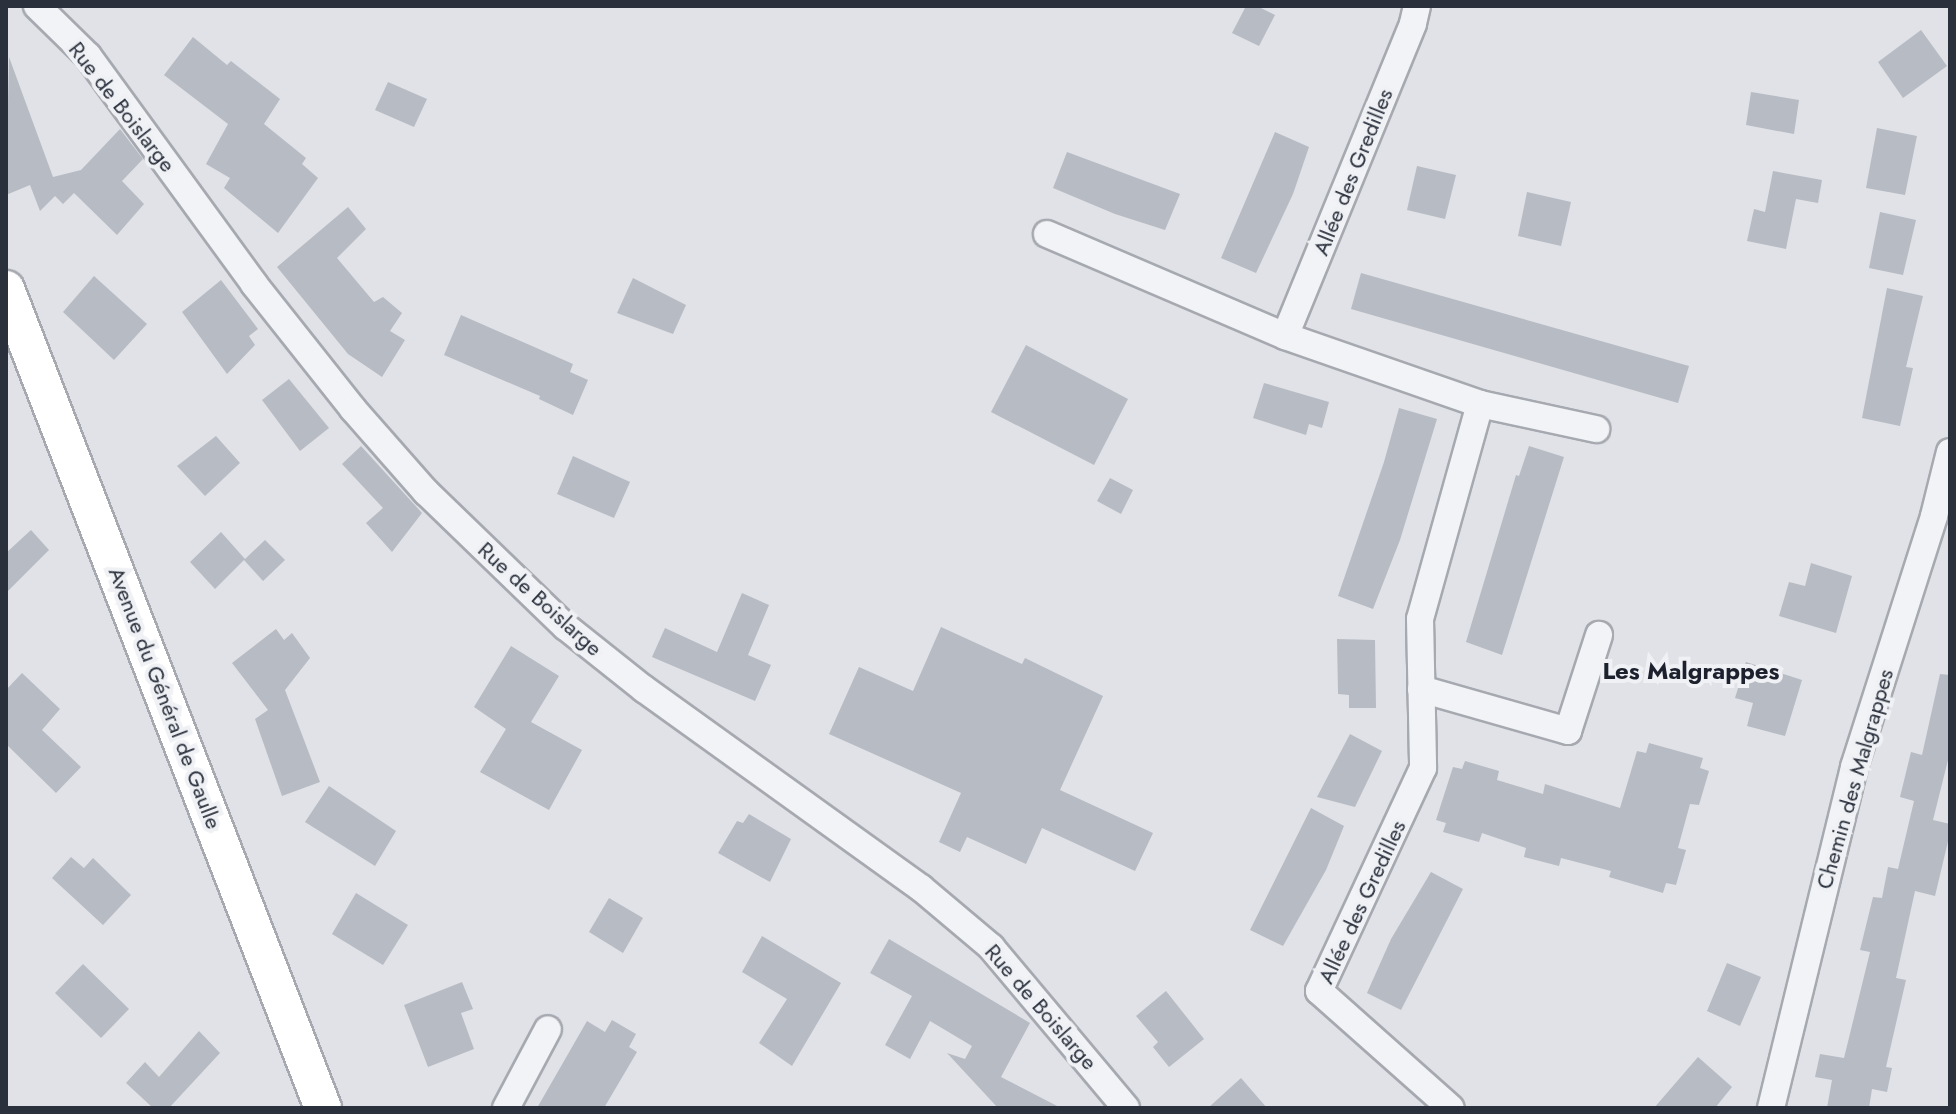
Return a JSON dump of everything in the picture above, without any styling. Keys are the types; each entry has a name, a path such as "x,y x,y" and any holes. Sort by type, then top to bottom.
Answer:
{"main road":[{"name":"Avenue du Général de Gaulle","path":"6,289 323,1108"}],"street":[{"name":"Rue de Boislarge","path":"37,6 88,56 254,284 353,409 426,492 588,645 644,689 921,888 991,947 1126,1108"},
{"name":"Allée des Gredilles","path":"1285,336 1407,38 1417,6"},
{"path":"1047,234 1285,336 1480,404 1596,429"},
{"name":"Allée des Gredilles","path":"1451,1108 1319,991 1423,768 1420,619 1480,404"},
{"name":"Chemin des Malgrappes","path":"1771,1108 1854,767 1934,516 1950,452"},
{"path":"1421,689 1568,731 1599,635"},
{"path":"506,1108 548,1029"}],"building":[{"path":"1246,6 1257,6 1275,15 1259,46 1232,33"},
{"path":"1921,30 1947,66 1903,98 1878,62"},
{"path":"193,37 227,65 231,61 280,99 264,124 306,158 302,164 318,178 278,233 224,188 230,178 206,164 228,124 164,75"},
{"path":"9,57 53,177 81,170 120,129 143,159 122,181 144,204 117,235 74,193 63,204 55,196 40,211 30,185 6,195"},
{"path":"388,82 427,99 414,127 375,110"},
{"path":"1751,92 1799,100 1794,134 1746,125"},
{"path":"1877,128 1917,136 1905,195 1866,188"},
{"path":"1275,132 1309,147 1293,194 1256,273 1221,258"},
{"path":"1067,152 1180,194 1165,230 1115,214 1053,188"},
{"path":"1417,166 1456,175 1445,219 1407,210"},
{"path":"1773,171 1822,180 1818,203 1796,199 1786,249 1747,241 1754,209 1765,212"},
{"path":"1527,192 1571,202 1561,246 1518,236"},
{"path":"348,207 366,229 337,258 374,302 383,297 402,313 390,331 405,340 382,377 348,354 277,267"},
{"path":"1880,212 1916,220 1903,275 1869,268"},
{"path":"1361,273 1689,366 1678,403 1351,309"},
{"path":"94,276 147,324 114,360 63,312"},
{"path":"633,278 686,305 673,334 617,313"},
{"path":"221,280 258,329 249,336 255,345 227,374 182,312"},
{"path":"1887,288 1923,296 1906,367 1913,368 1900,426 1862,418"},
{"path":"461,315 573,364 570,372 588,380 573,415 539,399 540,396 444,355"},
{"path":"1026,345 1128,399 1094,465 991,412"},
{"path":"289,379 329,428 300,451 262,400"},
{"path":"1264,383 1329,402 1322,428 1309,424 1306,435 1253,418"},
{"path":"1399,408 1437,419 1400,540 1373,609 1338,596"},
{"path":"216,436 240,463 205,496 177,466"},
{"path":"361,446 422,513 392,552 366,523 383,508 342,464"},
{"path":"1529,446 1564,457 1502,655 1466,642 1516,475 1519,476"},
{"path":"573,456 630,482 614,518 557,494"},
{"path":"1110,478 1133,490 1121,514 1097,501"},
{"path":"31,530 49,550 6,593 6,553"},
{"path":"221,532 245,559 265,540 285,560 263,581 244,560 215,589 190,562"},
{"path":"1811,563 1852,576 1836,633 1779,616 1789,582 1805,586"},
{"path":"742,593 769,605 748,655 771,665 755,701 652,657 665,628 717,652"},
{"path":"941,627 1022,664 1025,658 1103,696 1060,790 1153,833 1135,871 1042,828 1026,864 967,837 960,852 939,842 961,793 829,734 859,667 913,691"},
{"path":"276,629 284,640 292,633 310,658 285,690 320,782 282,796 255,719 268,710 232,663"},
{"path":"1337,639 1375,640 1376,708 1349,708 1349,695 1338,694"},
{"path":"511,646 559,676 531,722 582,750 549,810 480,772 506,729 474,707"},
{"path":"1746,662 1802,680 1785,736 1747,726 1753,703 1735,698"},
{"path":"22,673 60,709 42,730 81,767 56,793 6,744 6,690"},
{"path":"1940,674 1950,675 1950,752 1933,820 1950,824 1950,833 1935,896 1915,891 1896,978 1906,980 1886,1067 1892,1068 1887,1092 1872,1089 1869,1108 1827,1108 1832,1080 1815,1077 1820,1054 1844,1058 1870,952 1860,950 1873,897 1882,898 1888,867 1898,869 1914,801 1900,797 1911,752 1922,755"},
{"path":"1350,734 1382,751 1355,807 1317,797"},
{"path":"1649,743 1703,758 1700,768 1709,771 1699,805 1690,804 1678,848 1686,850 1676,885 1666,883 1663,893 1609,877 1611,871 1561,858 1559,866 1524,857 1526,848 1482,833 1479,842 1443,832 1446,823 1436,820 1453,767 1462,769 1465,761 1499,771 1497,780 1543,794 1545,784 1620,808 1637,751 1646,753"},
{"path":"329,786 396,831 375,866 305,822"},
{"path":"1311,808 1344,826 1326,870 1283,946 1250,930"},
{"path":"749,814 791,839 770,882 718,853 737,821 743,823"},
{"path":"71,857 84,868 93,858 131,895 103,925 52,878"},
{"path":"1431,872 1463,889 1401,1010 1367,993 1391,939"},
{"path":"356,893 408,925 383,965 332,934"},
{"path":"609,898 643,918 623,953 589,932"},
{"path":"762,936 841,983 792,1066 759,1043 787,999 742,972"},
{"path":"889,939 1030,1023 1001,1077 1061,1108 998,1108 947,1053 965,1059 972,1046 930,1021 910,1059 885,1045 912,996 870,973"},
{"path":"1727,963 1761,977 1740,1026 1707,1011"},
{"path":"83,964 129,1009 101,1038 55,993"},
{"path":"462,982 473,1009 461,1013 474,1049 428,1067 404,1005"},
{"path":"1166,991 1204,1039 1169,1067 1153,1047 1158,1042 1136,1016"},
{"path":"612,1020 636,1034 629,1047 637,1052 604,1108 537,1108 587,1021 605,1032"},
{"path":"199,1031 220,1053 169,1108 153,1108 126,1083 145,1062 159,1077"},
{"path":"1698,1057 1732,1087 1715,1108 1654,1108"},
{"path":"1241,1078 1267,1108 1208,1108"}],"district":[{"name":"Les Malgrappes","path":"1691,671"}]}
